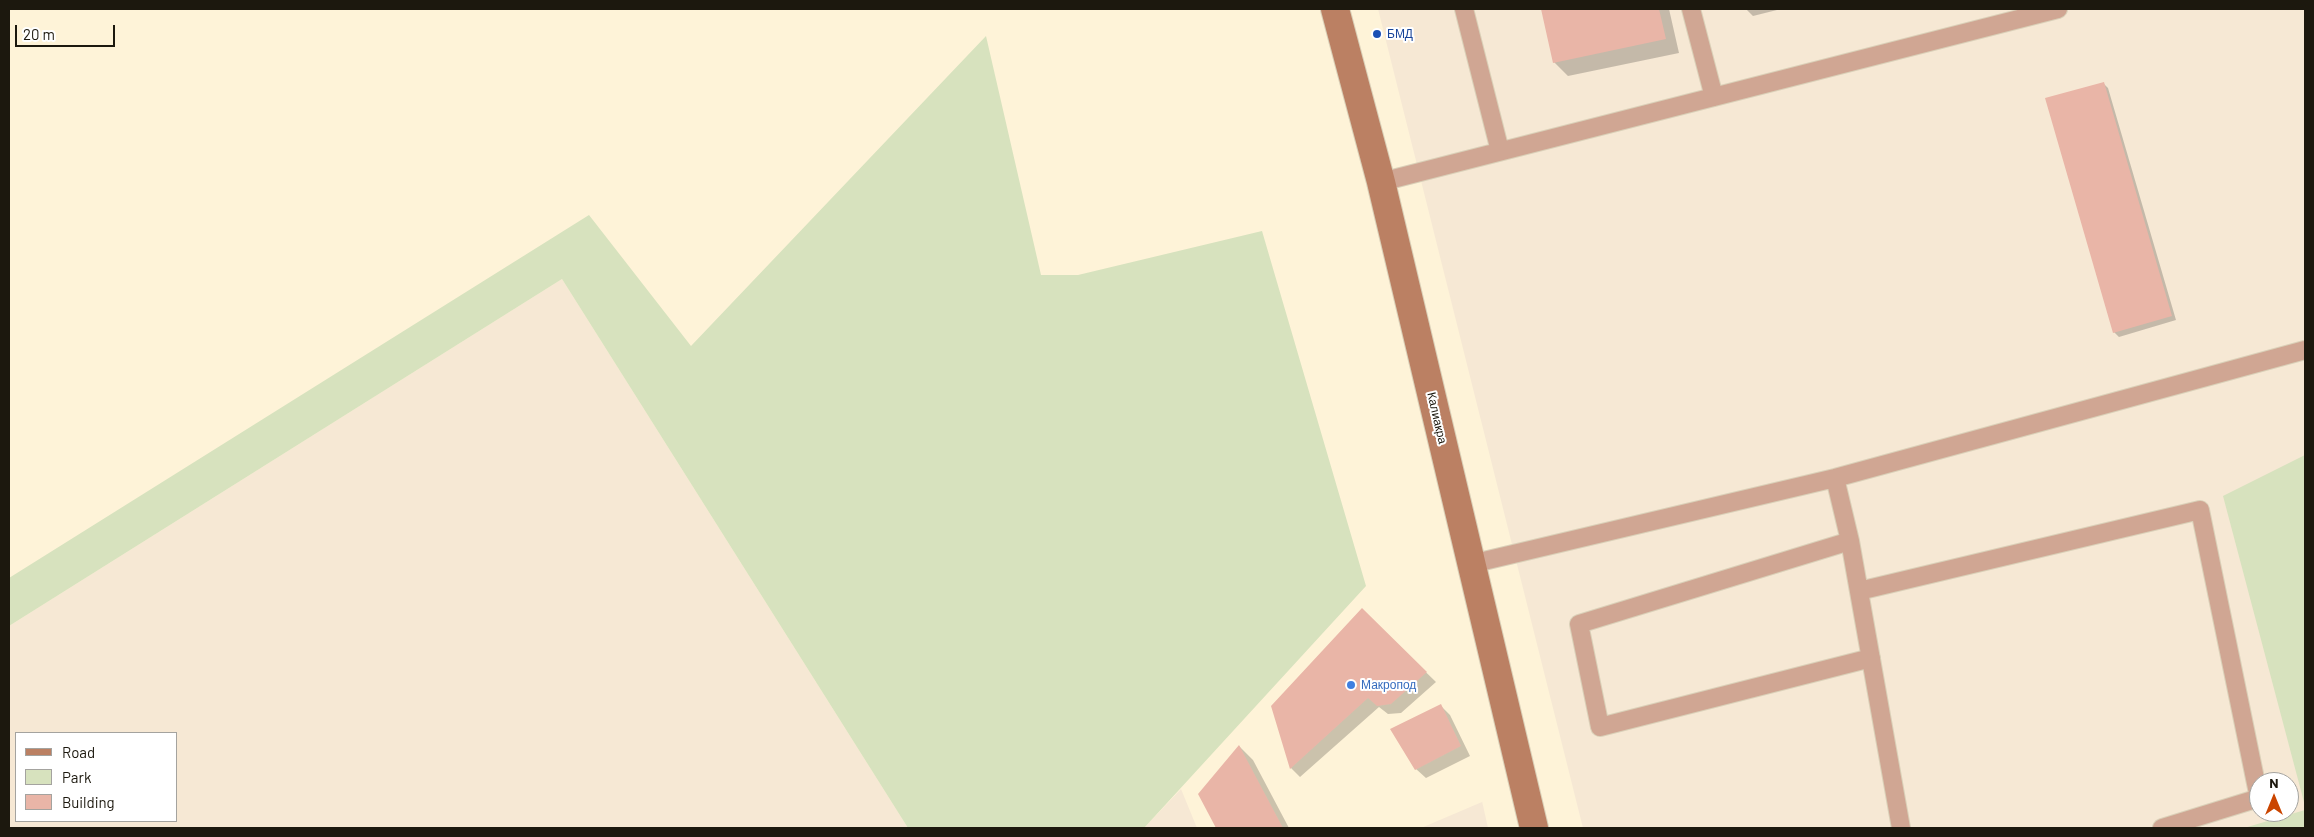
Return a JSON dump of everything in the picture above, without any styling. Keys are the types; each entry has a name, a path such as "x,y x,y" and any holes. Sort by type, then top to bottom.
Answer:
{"street":[{"name":"Калиакра","path":"1335,9 1381,182 1534,828"}],"lane":[{"path":"1464,9 1500,151"},
{"path":"1691,9 1714,97"},
{"path":"1381,182 2058,9"},
{"path":"1471,564 1835,478 2305,350"},
{"path":"1835,478 1850,542 1902,828"},
{"path":"1859,591 2200,510 2259,798 2162,828"},
{"path":"1850,542 1579,624 1600,727 1871,658"}],"shaded area":[{"path":"1378,9 2305,9 2305,828 1583,828"},
{"path":"562,279 908,828 9,828 9,626"},
{"path":"1181,789 1197,828 1142,828 1145,827"},
{"path":"1482,802 1488,828 1421,828"}],"green space":[{"path":"986,36 1041,275 1078,275 1262,231 1366,586 1145,827 908,828 562,279 9,626 9,578 589,215 691,346"},
{"path":"2305,455 2305,806 2299,783 2299,772 2296,772 2223,496"},
{"path":"2305,810 2305,828 2244,828 2264,822 2299,822 2299,812"}],"building":[{"path":"1541,9 1659,9 1666,39 1553,63"},
{"path":"2104,82 2172,316 2113,333 2045,98"},
{"name":"Макропод","path":"1362,608 1427,672 1391,704 1377,706 1368,698 1290,769 1271,706"},
{"path":"1441,704 1461,746 1415,770 1390,729"},
{"path":"1239,745 1283,828 1216,828 1198,794"}],"place":[{"name":"БМД","path":"1377,34"},
{"name":"Макропод","path":"1351,685"}]}
